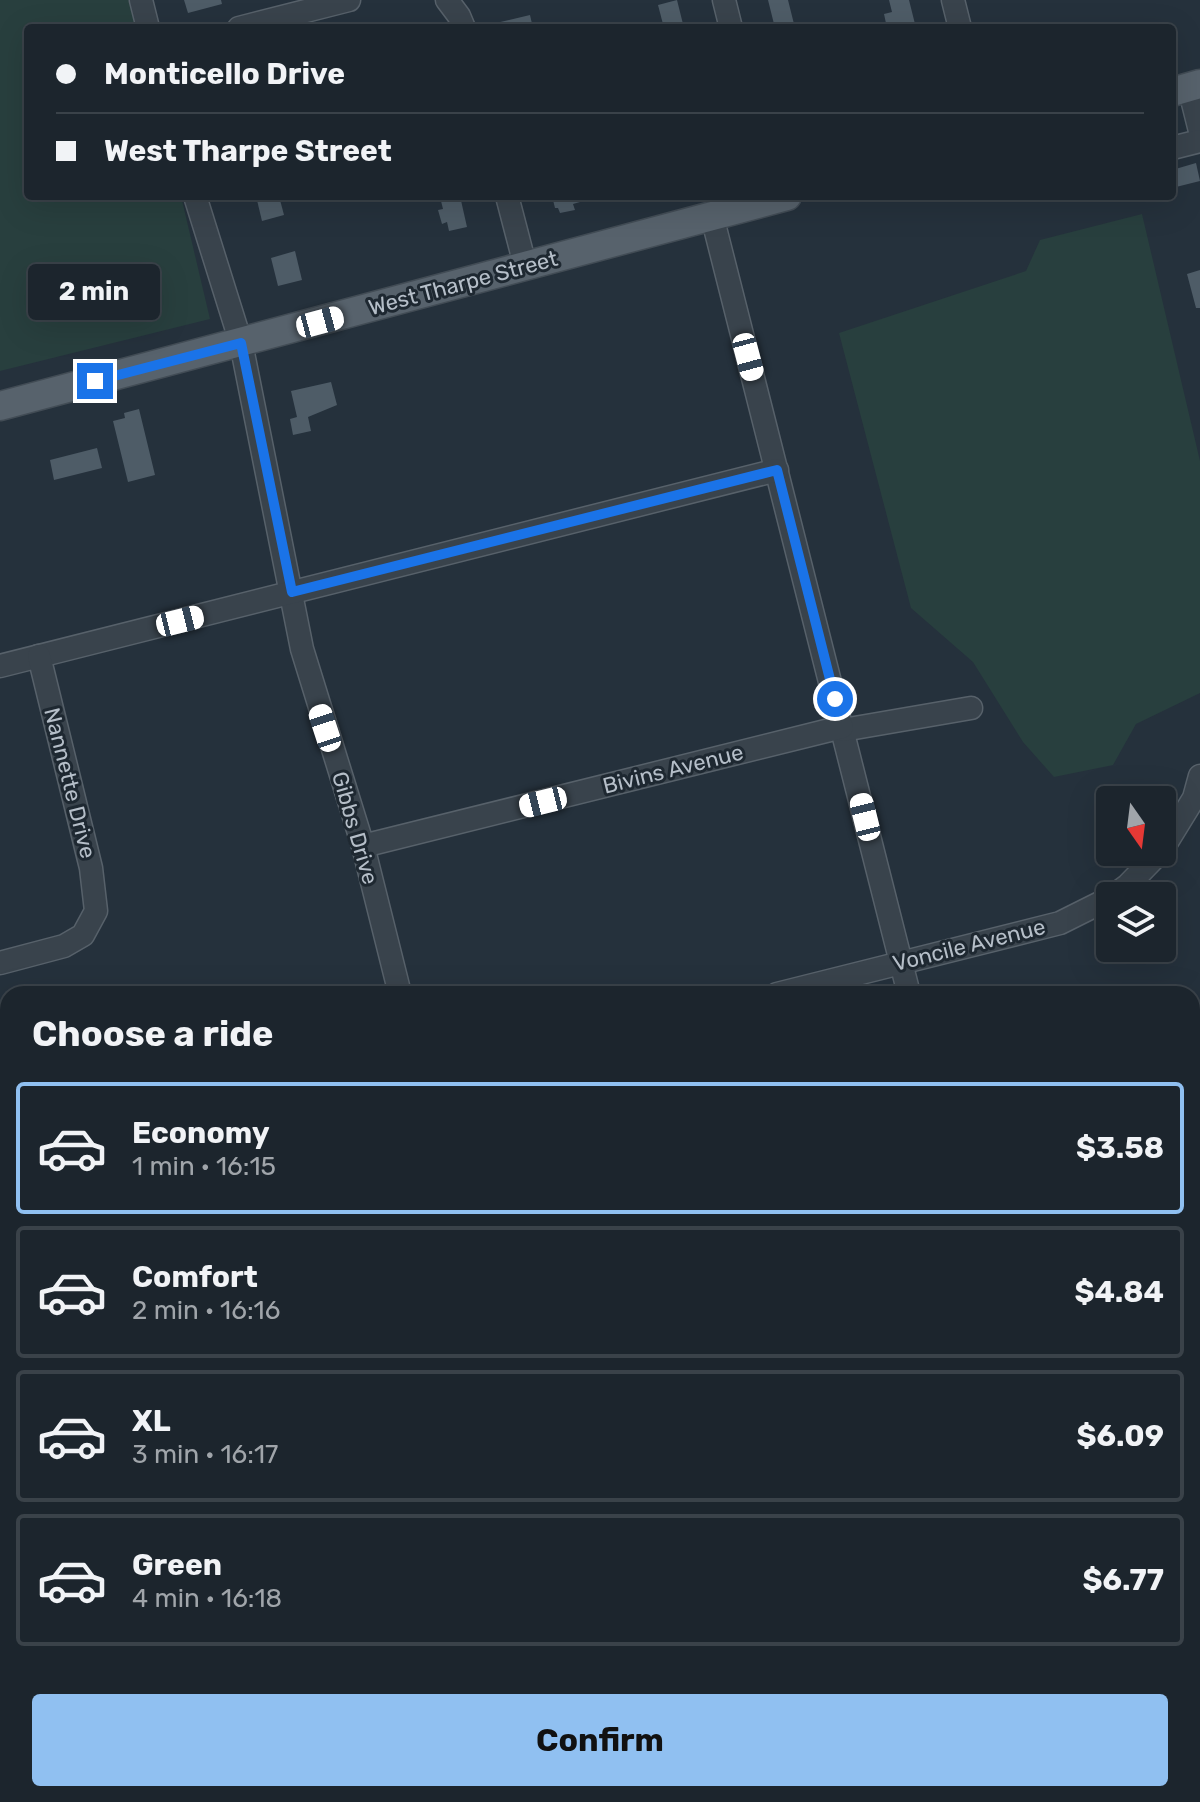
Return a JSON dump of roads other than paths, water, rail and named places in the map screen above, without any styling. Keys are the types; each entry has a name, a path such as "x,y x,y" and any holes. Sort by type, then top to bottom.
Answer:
{"main road":[{"name":"West Tharpe Street","path":"0,406 768,200"}],"street":[{"path":"141,0 147,24"},
{"path":"255,24 349,0"},
{"path":"447,0 462,24"},
{"path":"724,0 730,24"},
{"path":"953,0 959,24"},
{"path":"1187,87 1200,128"},
{"path":"1176,147 1200,141"},
{"name":"Gibbs Drive","path":"196,200 241,343 315,698 363,846 398,986"},
{"path":"508,200 525,265"},
{"path":"712,216 907,986"},
{"path":"0,666 777,470"},
{"name":"Nannette Drive","path":"0,963 64,946 83,935 96,911 91,868 39,656"},
{"name":"Bivins Avenue","path":"363,846 843,728 971,708"},
{"name":"Voncile Avenue","path":"1176,830 1199,781"},
{"name":"Voncile Avenue","path":"1131,882 1146,866"},
{"name":"Voncile Avenue","path":"808,986 1060,923 1096,905"}]}
